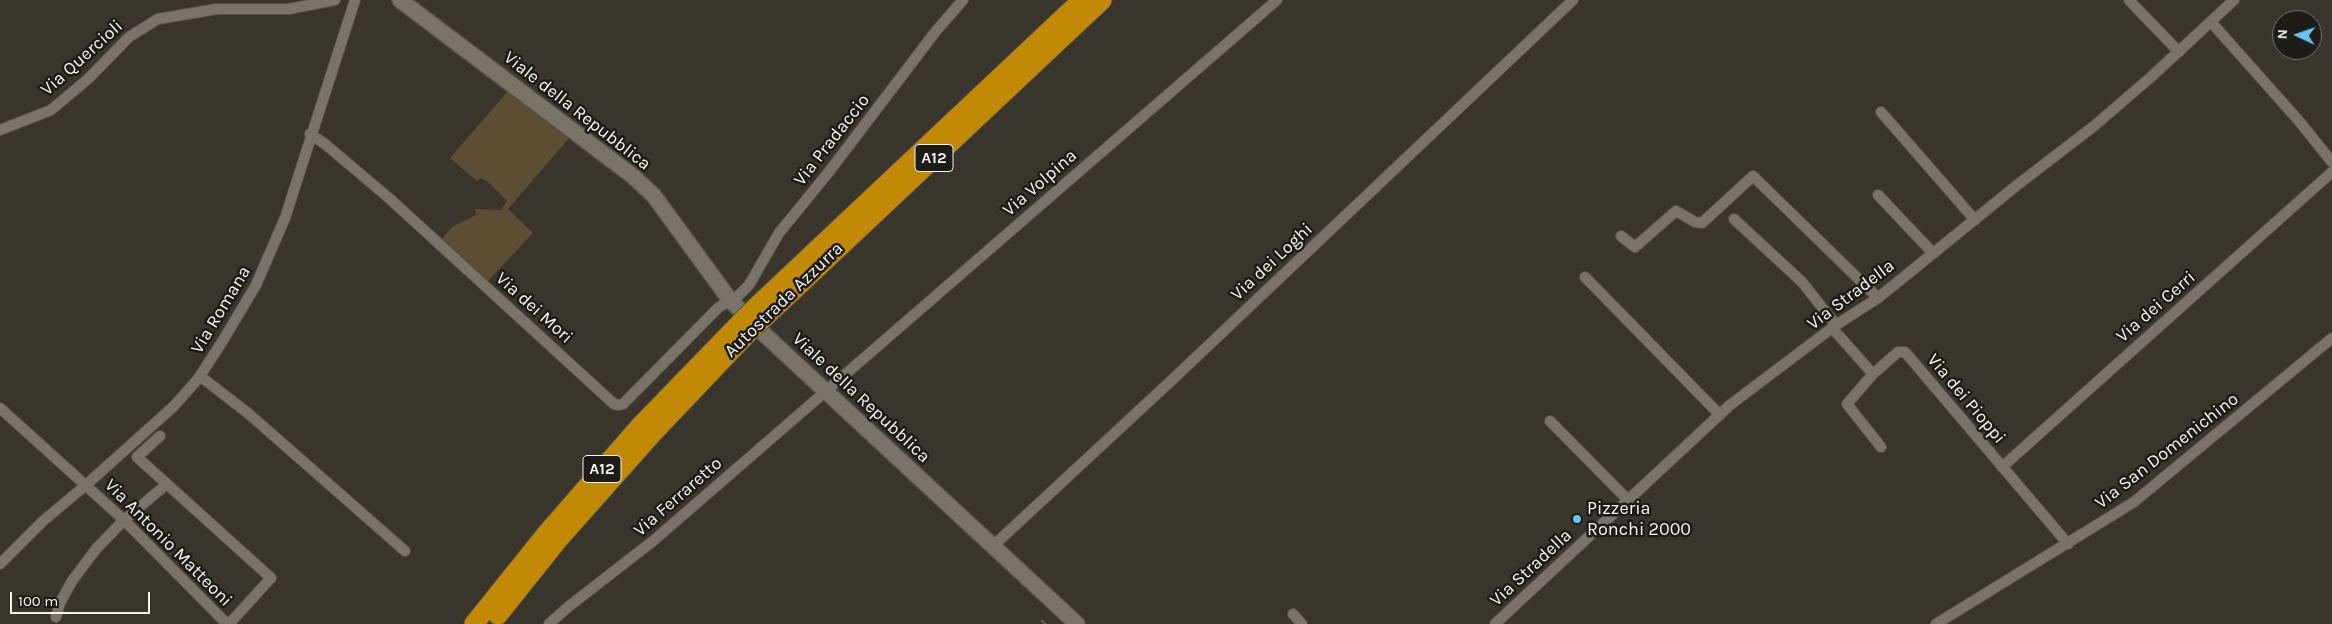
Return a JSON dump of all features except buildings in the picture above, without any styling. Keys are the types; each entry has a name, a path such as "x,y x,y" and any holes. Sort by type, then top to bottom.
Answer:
{"highway":[{"name":"Autostrada Azzurra","path":"491,624 557,541 760,312 1082,0"},
{"name":"Autostrada Azzurra","path":"760,312 1102,0"},
{"name":"Autostrada Azzurra","path":"474,624 547,532 641,425 744,329"}],"main road":[{"name":"Viale della Repubblica","path":"400,0 634,177 654,196 730,300 826,392 1077,624"}],"street":[{"name":"Via Quercioli","path":"0,130 51,110 88,79 129,37 158,19 218,9 289,10 335,0"},
{"name":"Via Romana","path":"0,564 42,521 86,485 174,406 200,376 256,285 269,260 285,218 310,134 355,0"},
{"name":"Via Pradaccio","path":"730,300 737,297 749,285 779,233 828,173 936,31 963,0"},
{"name":"Via Volpina","path":"826,392 1133,123 1277,0"},
{"name":"Via dei Loghi","path":"992,546 1173,379 1573,0"},
{"path":"2129,0 2179,52"},
{"name":"Via Stradella","path":"1495,624 1720,415 1834,327 1878,298 2094,126 2179,52 2234,0"},
{"path":"2211,22 2299,121 2332,162"},
{"path":"1881,112 1975,220"},
{"name":"Via dei Mori","path":"310,134 325,144 390,198 614,404 623,404 720,307 730,300"},
{"name":"Via dei Cerri","path":"2002,467 2332,172"},
{"path":"1621,236 1635,246 1676,211 1695,222 1702,223 1753,176 1878,298"},
{"path":"1878,195 1933,253"},
{"path":"1734,219 1802,282 1834,327 1873,374"},
{"path":"1584,276 1720,415"},
{"name":"Via San Domenichino","path":"1936,624 2134,502 2332,338"},
{"name":"Via dei Pioppi","path":"1881,447 1847,404 1873,374 1898,352 1905,352 2068,544"},
{"path":"200,376 249,414 405,551"},
{"name":"Via Ferraretto","path":"549,624 653,541 826,392"},
{"name":"Via Antonio Matteoni","path":"0,408 124,520 228,624"},
{"path":"1550,421 1628,500"},
{"path":"160,436 137,457 271,578 228,624"},
{"path":"56,617 60,603 72,581 96,549 124,520 167,484"},
{"path":"1293,614 1302,624"}],"shaded area":[{"path":"509,90 571,136 508,209 533,233 488,281 442,239 452,227 476,215 475,209 501,210 507,201 489,183 481,178 477,181 450,158"}],"waterway":[{"path":"1042,621 1045,624"}],"place":[{"name":"Pizzeria Ronchi 2000","path":"1577,519"}]}
